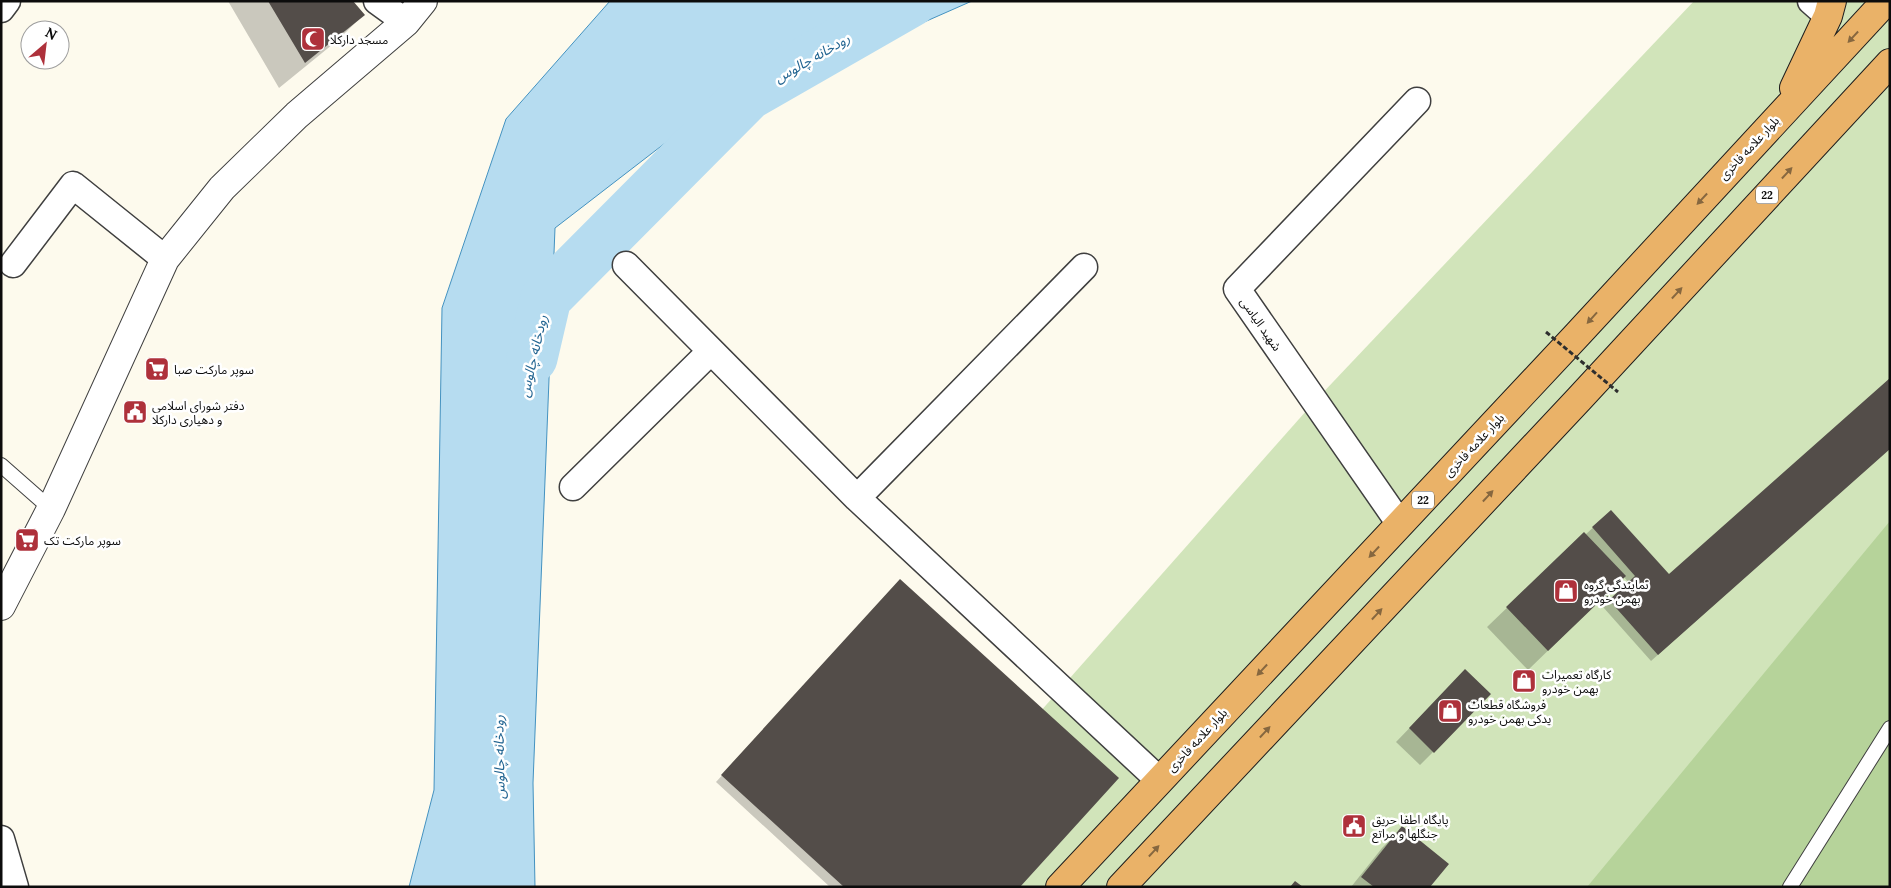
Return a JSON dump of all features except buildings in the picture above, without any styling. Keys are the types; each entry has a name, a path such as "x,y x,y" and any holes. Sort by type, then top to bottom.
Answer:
{"highway":[{"name":"بلوار علامه فاخری","path":"1060,887 1886,1"},
{"path":"1783,112 1824,6"},
{"name":"22","path":"1121,887 1572,407 1890,63"}],"street":[{"path":"1,9 7,1"},
{"path":"377,1 406,22"},
{"path":"1,606 50,509 165,259 222,188 297,115 406,22 422,1"},
{"name":"شهید الیاسی","path":"1400,524 1237,289 1417,100"},
{"path":"13,264 73,185 165,259"},
{"path":"626,264 857,498 1159,780"},
{"path":"857,498 1084,267"},
{"path":"573,487 711,350"},
{"path":"1,839 15,887"}],"lane":[{"path":"1,465 50,509"},
{"path":"1790,887 1890,728"}],"path":[{"path":"1546,332 1618,392"}],"green space":[{"path":"1694,1 1890,1 1890,887 885,887 1315,401"},
{"path":"1890,521 1890,887 1587,887"}],"water":[{"path":"610,1 972,1 686,127 555,228 533,783 535,887 409,887 434,790 442,308 506,119"}],"waterway":[{"name":"رودخانه چالوس","path":"532,358 546,298 748,95 912,1"}],"place":[{"name":"مسجد دارکلا","path":"313,39"},
{"name":"سوپر مارکت صبا","path":"157,369"},
{"name":"دفتر شورای اسلامی و دهیاری دارکلا","path":"135,412"},
{"name":"سوپر مارکت تک","path":"27,540"},
{"name":"نمایندگی گروه بهمن خودرو","path":"1566,591"},
{"name":"کارگاه تعمیرات بهمن خودرو","path":"1524,681"},
{"name":"فروشگاه قطعات یدکی بهمن خودرو","path":"1450,711"},
{"name":"پایگاه اطفا حریق جنگلها و مراتع","path":"1354,826"}]}
